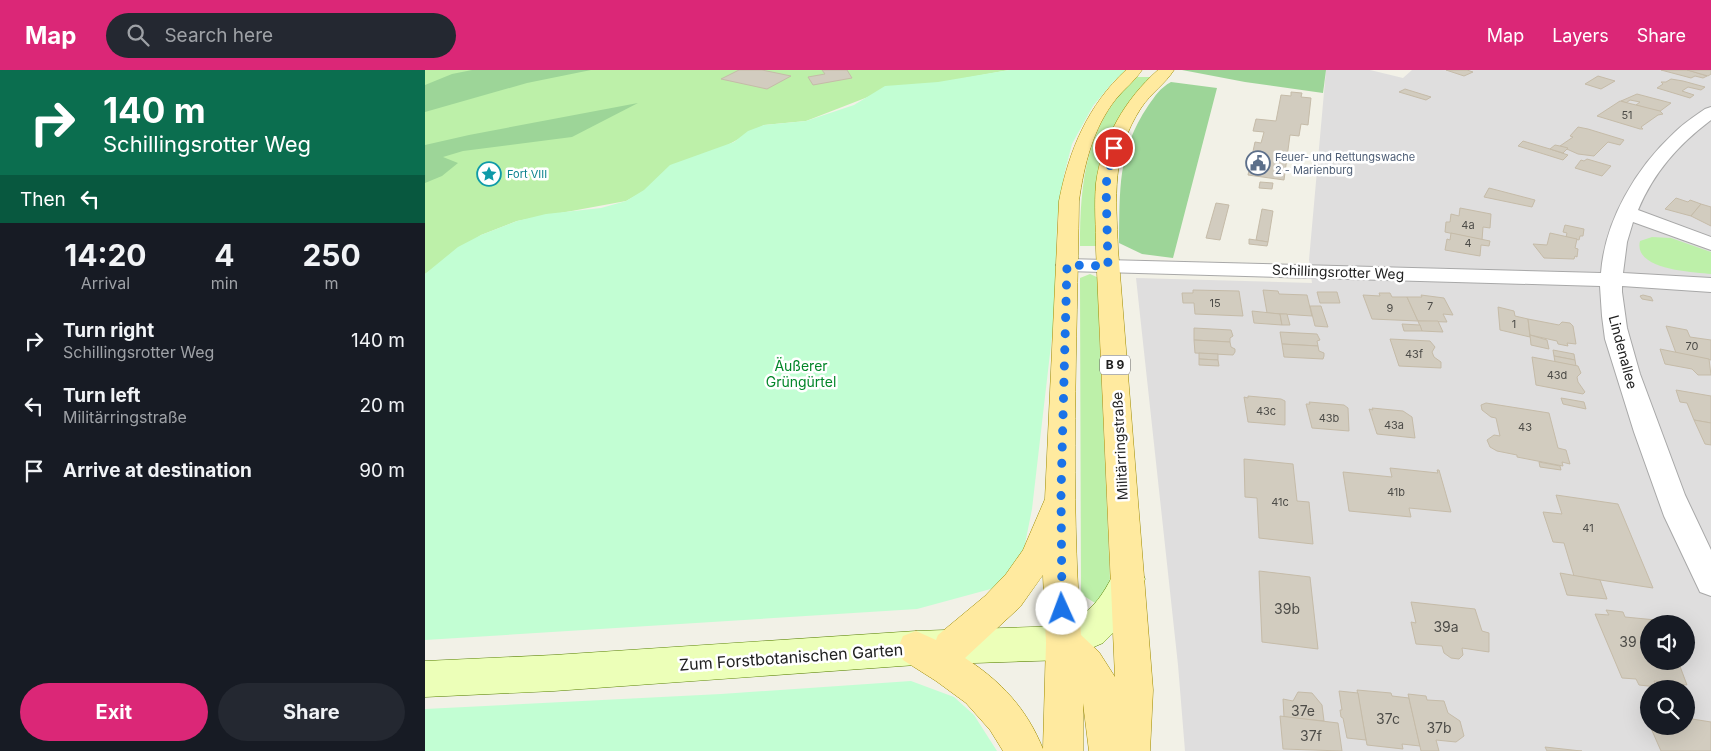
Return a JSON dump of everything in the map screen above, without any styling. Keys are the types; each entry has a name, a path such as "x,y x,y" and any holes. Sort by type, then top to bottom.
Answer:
{"main road":[{"path":"1063,751 1061,493 1069,201 1072,178 1080,149 1091,125 1105,102 1135,70"},
{"name":"Militärringstraße","path":"1130,751 1134,690 1108,266 1106,184 1110,159 1129,113 1140,97 1167,70"},
{"path":"1024,751 1000,709 960,675 933,648 1004,601 1020,583 1036,558 1061,493"},
{"name":"Zum Forstbotanischen Garten","path":"425,679 553,673 933,648 1063,643 1090,631 1105,618 1115,607 1128,579"},
{"path":"1063,643 1086,664 1099,685 1109,751"}],"street":[{"name":"Lindenallee","path":"1711,112 1681,135 1649,172 1627,214 1617,247 1610,281 1613,316 1627,371 1646,430 1676,508 1711,582"},
{"path":"1627,214 1711,244"},
{"name":"Schillingsrotter Weg","path":"1067,265 1711,284"}],"shaded area":[{"path":"1326,70 1370,70 1403,78 1412,70 1711,70 1711,751 1185,751 1178,665 1136,278 1312,283 1309,260"}],"green space":[{"path":"425,70 1009,70 873,95 806,121 764,125 626,201 517,221 481,235 425,274"},
{"path":"472,70 591,70 527,83 425,112 425,85 452,74"},
{"name":"Äußerer Grüngürtel","path":"1009,70 1127,70 1113,82 1093,106 1072,144 1064,175 1057,220 1054,319 1032,509 1024,549 998,587 917,609 425,640 425,274 458,247 481,235 517,221 546,214 601,208 626,201 644,190 670,165 734,142 748,131 764,125 806,121 854,105 885,86 938,82"},
{"path":"1182,70 1326,70 1323,93 1245,82"},
{"path":"1136,77 1152,77 1140,90 1120,119 1105,151 1100,168 1095,203 1099,246 1080,246 1082,199 1089,155 1096,134 1106,114 1119,95"},
{"path":"1171,82 1217,88 1173,258 1142,254 1119,243 1120,188 1125,156 1138,123 1151,102"},
{"path":"638,103 572,137 463,151 443,157 458,163 442,176 425,183 425,145"},
{"path":"1652,237 1671,238 1711,252 1711,274 1666,268 1655,264 1640,251 1640,241"},
{"path":"1090,274 1099,278 1099,327 1110,579 1107,590 1095,603 1081,594 1080,278"},
{"path":"911,681 954,697 974,715 997,751 425,751 425,709 721,694"}],"building":[{"path":"739,70 762,70 791,76 767,89 721,79"},
{"path":"822,70 847,70 852,78 813,85 808,77 825,74"},
{"path":"1446,70 1467,70 1473,72 1464,76"},
{"path":"1661,70 1688,70 1707,76 1691,78"},
{"path":"1687,70 1711,70 1711,74 1708,76"},
{"path":"1598,76 1615,81 1601,89 1585,84"},
{"path":"1671,79 1705,87 1701,90 1688,87 1682,91 1694,95 1690,98 1657,88 1663,84 1661,82"},
{"path":"1405,89 1431,97 1426,100 1399,92"},
{"path":"1291,92 1302,93 1301,97 1311,98 1308,125 1301,124 1299,136 1290,135 1284,180 1248,175 1255,142 1261,143 1264,132 1253,131 1256,119 1276,121 1281,95 1291,96"},
{"path":"1637,94 1671,103 1659,112 1636,105 1640,102 1630,100 1626,103 1621,101"},
{"path":"1620,101 1660,111 1663,114 1658,115 1641,127 1643,129 1597,116"},
{"path":"1578,127 1624,140 1620,145 1608,142 1594,156 1578,154 1560,146 1573,137 1570,136"},
{"path":"1523,141 1568,155 1563,160 1518,146"},
{"path":"1555,145 1568,148 1563,153 1550,149"},
{"path":"1587,159 1611,166 1602,176 1575,168 1581,160"},
{"path":"1260,182 1273,183 1272,189 1259,188"},
{"path":"1489,188 1535,200 1532,207 1484,197"},
{"path":"1676,198 1701,204 1691,216 1665,209"},
{"path":"1216,203 1229,205 1220,240 1206,238"},
{"path":"1701,204 1711,207 1711,226 1691,216"},
{"path":"1460,208 1491,214 1490,228 1483,227 1482,240 1445,232 1446,222 1450,222 1451,214 1459,216"},
{"path":"1262,209 1273,211 1268,242 1256,240"},
{"path":"1565,225 1584,229 1583,236 1580,236 1579,240 1566,237 1567,233 1563,232"},
{"path":"1451,233 1490,241 1489,246 1481,245 1480,256 1445,250 1447,239 1450,240"},
{"path":"1550,233 1577,239 1575,248 1578,249 1577,257 1575,256 1574,259 1544,258 1533,244 1547,245"},
{"path":"1249,239 1268,242 1267,246 1249,244"},
{"path":"1193,290 1239,291 1243,316 1195,314 1194,303 1183,303 1182,293 1193,293"},
{"path":"1263,290 1278,291 1279,294 1307,295 1312,316 1267,313"},
{"path":"1317,292 1337,292 1340,303 1320,303"},
{"path":"1379,293 1390,293 1392,297 1407,297 1418,321 1372,319 1363,295 1380,296"},
{"path":"1421,295 1444,298 1453,315 1443,314 1447,322 1418,321 1407,297 1422,297"},
{"path":"1640,296 1651,297 1653,301 1642,299"},
{"path":"1310,306 1321,306 1328,327 1315,326"},
{"path":"1498,307 1514,311 1515,316 1528,319 1530,337 1500,330"},
{"path":"1252,311 1280,314 1282,325 1254,323"},
{"path":"1280,314 1287,314 1290,325 1282,325"},
{"path":"1528,319 1559,325 1562,322 1570,323 1573,326 1576,344 1567,343 1568,346 1558,344 1557,341 1530,335"},
{"path":"1418,321 1438,321 1443,332 1422,331"},
{"path":"1402,324 1420,325 1422,331 1404,331"},
{"path":"1666,326 1687,330 1690,337 1711,340 1711,360 1676,353"},
{"path":"1194,328 1231,330 1233,336 1230,338 1230,342 1194,340"},
{"path":"1280,332 1317,334 1320,340 1317,341 1318,346 1282,344"},
{"path":"1530,335 1547,340 1549,349 1531,345"},
{"path":"1390,339 1430,341 1435,347 1432,352 1434,357 1441,362 1441,368 1399,366"},
{"path":"1194,340 1230,342 1235,352 1233,355 1195,353"},
{"path":"1282,344 1318,346 1319,351 1324,353 1324,356 1323,359 1284,357"},
{"path":"1660,349 1709,359 1711,375 1698,375 1692,369 1665,364"},
{"path":"1553,350 1574,354 1575,360 1554,356"},
{"path":"1199,353 1218,354 1218,360 1199,359"},
{"path":"1554,356 1575,360 1576,366 1555,362"},
{"path":"1532,357 1578,366 1581,373 1577,377 1578,382 1585,392 1583,394 1536,385"},
{"path":"1199,359 1218,360 1219,366 1199,365"},
{"path":"1676,390 1711,396 1711,423 1694,420 1687,403 1680,402"},
{"path":"1248,396 1285,401 1285,425 1248,422 1244,397 1248,398"},
{"path":"1561,398 1584,402 1586,409 1563,404"},
{"path":"1309,402 1344,405 1348,408 1349,431 1312,428 1306,404 1310,404"},
{"path":"1486,403 1549,413 1558,448 1566,450 1570,464 1562,462 1563,466 1517,457 1517,455 1497,451 1490,447 1487,440 1494,435 1500,436 1496,418 1491,417 1482,410 1481,405"},
{"path":"1372,408 1403,411 1412,417 1415,438 1377,434 1369,409 1373,410"},
{"path":"1694,420 1711,423 1711,445 1705,444"},
{"path":"1244,459 1293,464 1297,501 1309,502 1313,544 1259,538 1257,498 1245,497"},
{"path":"1539,462 1560,466 1561,470 1540,467"},
{"path":"1390,468 1438,473 1437,470 1439,470 1451,512 1409,508 1411,517 1349,511 1343,472 1392,477"},
{"path":"1556,495 1618,504 1653,588 1574,576 1564,543 1553,542 1543,512 1562,514"},
{"path":"1259,571 1310,577 1318,649 1262,642"},
{"path":"1560,573 1600,580 1607,599 1567,595"},
{"path":"1411,602 1475,609 1482,631 1489,633 1489,652 1462,648 1463,655 1459,659 1451,658 1444,653 1442,646 1416,644 1411,622 1416,623"},
{"path":"1606,610 1623,612 1625,617 1640,618 1640,670 1681,670 1685,680 1640,680 1640,685 1636,679 1622,678 1595,614 1609,615"},
{"path":"1357,690 1391,693 1392,696 1409,698 1420,746 1402,744 1403,749 1367,745"},
{"path":"1339,691 1358,693 1366,740 1347,738 1343,718 1341,717 1340,710 1342,710"},
{"path":"1298,692 1312,693 1322,705 1324,721 1284,717 1283,699 1293,701"},
{"path":"1408,694 1426,696 1427,700 1444,701 1448,713 1460,721 1464,736 1456,742 1436,740 1439,751 1421,751"},
{"path":"1280,716 1338,723 1342,751 1283,749"},
{"path":"1695,719 1711,722 1711,751 1661,751 1654,735 1695,735"},
{"path":"1545,747 1581,751 1547,751"}],"place":[{"name":"Feuer- und Rettungswache 2 - Marienburg","path":"1258,163"},
{"name":"Fort VIII","path":"489,174"}],"route":[{"path":"1062,609 1061,493 1067,265 1108,266 1106,184 1110,159 1114,148"}]}
